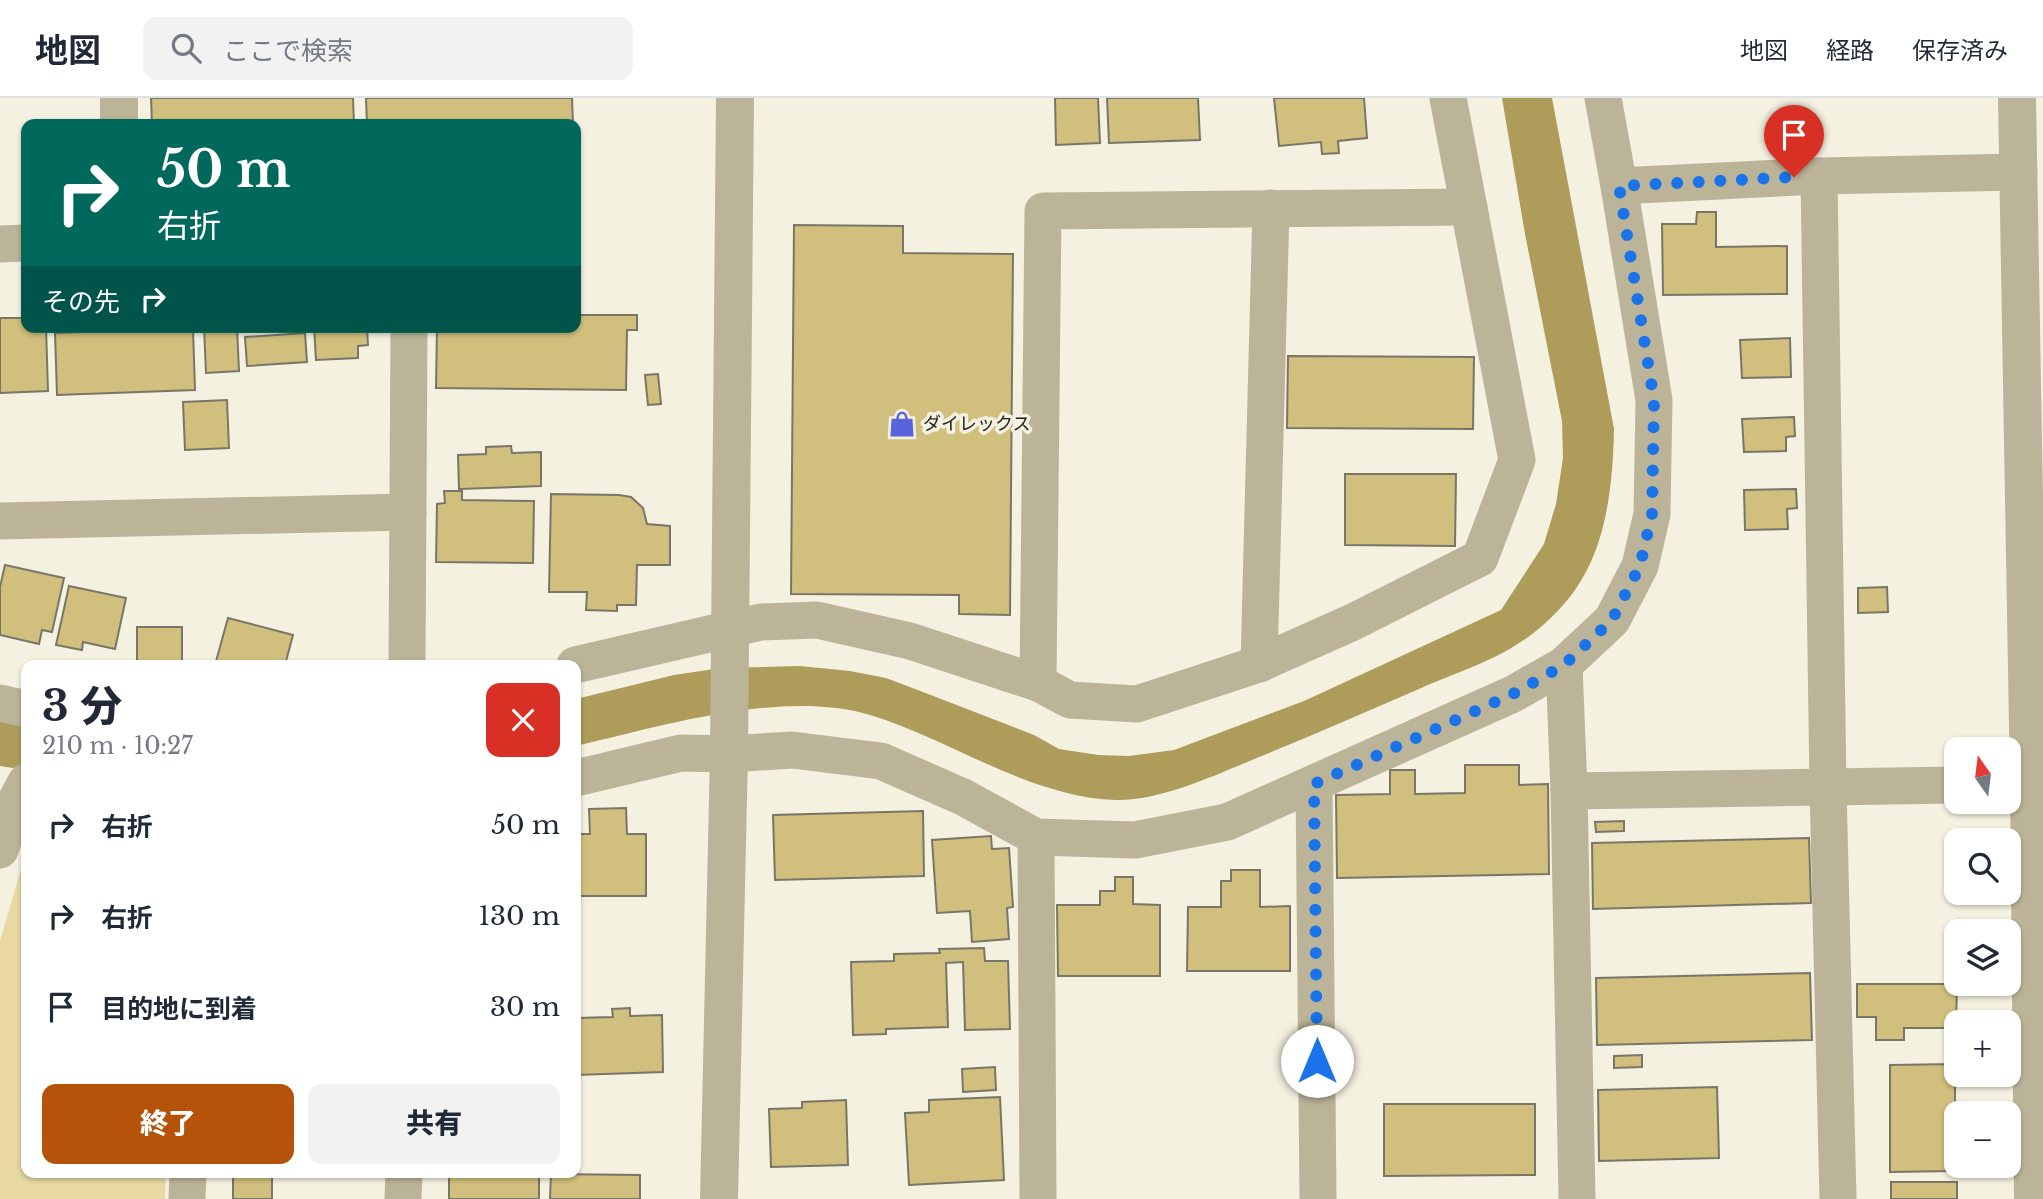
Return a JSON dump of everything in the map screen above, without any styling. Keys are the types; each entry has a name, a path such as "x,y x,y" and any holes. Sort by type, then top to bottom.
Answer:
{"street":[{"path":"118,98 119,119"},
{"path":"719,1199 729,738 735,98"},
{"path":"581,664 729,639 761,622 817,620 910,641 1038,683 1070,700 1137,704 1259,664 1353,622 1480,558 1517,460 1448,98"},
{"path":"581,777 681,753 729,738 792,750 881,761 962,797 1036,837 1135,841 1227,822 1513,694 1564,665 1612,620 1640,566 1652,514 1654,400 1603,98"},
{"path":"2017,98 2033,1199"},
{"path":"1619,186 1819,176 2019,172"},
{"path":"1819,176 1828,787 1838,1199"},
{"path":"1038,683 1044,211 1469,206"},
{"path":"1259,664 1271,208"},
{"path":"0,244 21,243"},
{"path":"407,660 409,333"},
{"path":"0,521 408,512"},
{"path":"1564,665 1577,1199"},
{"path":"0,702 21,708"},
{"path":"1314,784 1318,1199"},
{"path":"1569,791 1944,785"},
{"path":"0,850 21,799"},
{"path":"1036,837 1038,1199"},
{"path":"187,1178 187,1199"},
{"path":"403,1199 404,1178"}],"shaded area":[{"path":"1502,98 1552,98 1614,429 1612,471 1601,534 1586,572 1569,598 1548,620 1506,651 1226,771 1170,791 1133,799 1084,797 1052,789 991,766 901,726 870,715 836,708 799,706 723,713 581,745 581,698 674,675 721,668 800,666 886,678 1034,735 1059,749 1129,756 1174,750 1304,701 1501,610 1544,544 1556,504 1563,458 1562,421 1525,234"},
{"path":"0,721 21,725 21,769 0,766"},
{"path":"21,869 21,1178 166,1178 165,1199 0,1199 0,941"}],"building":[{"path":"151,98 353,98 354,119 152,119"},
{"path":"366,98 572,98 573,119 367,119"},
{"path":"1055,98 1098,98 1100,143 1056,145"},
{"path":"1107,98 1198,98 1200,140 1109,143"},
{"path":"1274,98 1364,98 1367,138 1338,141 1339,153 1322,154 1321,142 1279,146"},
{"path":"1697,212 1716,212 1716,247 1787,246 1787,294 1663,295 1662,224 1696,224"},
{"name":"ダイレックス","path":"794,225 903,226 903,253 1013,254 1010,615 959,614 959,595 791,594"},
{"path":"581,315 637,315 637,330 627,330 626,390 436,388 437,333 581,333"},
{"path":"0,318 21,318 21,333 46,333 48,391 0,393"},
{"path":"55,333 193,333 195,390 57,395"},
{"path":"204,333 237,333 239,371 206,373"},
{"path":"305,333 307,362 247,366 245,337"},
{"path":"314,333 367,333 368,345 358,346 358,358 316,360"},
{"path":"1790,338 1791,377 1742,378 1740,340"},
{"path":"1288,356 1474,357 1473,429 1287,428"},
{"path":"658,374 661,404 648,405 645,375"},
{"path":"227,400 229,448 185,450 183,402"},
{"path":"1794,417 1795,436 1786,437 1786,451 1744,452 1742,419"},
{"path":"511,446 512,453 541,452 541,486 459,489 458,455 486,454 486,447"},
{"path":"1345,474 1456,474 1455,546 1345,545"},
{"path":"1796,489 1797,508 1787,509 1788,529 1745,530 1744,490"},
{"path":"444,491 462,491 462,500 534,501 533,563 436,562 437,504 445,503"},
{"path":"551,494 631,497 643,508 647,524 670,526 670,565 637,565 636,605 617,605 617,611 586,610 587,592 549,592"},
{"path":"5,565 64,578 52,632 42,630 39,644 0,635 0,587"},
{"path":"69,586 126,598 115,649 83,642 82,650 56,645"},
{"path":"1887,587 1888,612 1858,613 1858,588"},
{"path":"228,618 293,635 286,660 216,660"},
{"path":"137,627 182,627 182,660 137,660"},
{"path":"1465,765 1519,765 1519,785 1548,784 1549,874 1337,878 1336,795 1390,794 1390,770 1415,770 1415,794 1465,793"},
{"path":"626,808 627,834 646,834 646,896 581,896 581,834 590,834 589,809"},
{"path":"923,811 924,876 775,880 773,815"},
{"path":"1624,821 1624,831 1596,832 1595,822"},
{"path":"991,836 992,849 1009,848 1013,907 1007,908 1009,939 972,942 970,911 937,913 932,840"},
{"path":"1809,838 1811,903 1593,909 1592,843"},
{"path":"1231,870 1260,870 1260,907 1290,906 1290,971 1187,971 1188,907 1221,907 1221,881 1231,881"},
{"path":"1115,877 1133,877 1133,904 1160,905 1160,976 1058,976 1057,905 1100,905 1100,891 1115,891"},
{"path":"984,948 985,961 1008,961 1010,1029 965,1030 963,962 946,963 948,1027 886,1029 886,1034 853,1035 851,962 894,961 894,954 940,953 939,949"},
{"path":"1810,973 1812,1040 1597,1045 1596,978"},
{"path":"1857,984 1944,984 1944,996 1957,996 1956,1010 1944,1010 1944,1028 1904,1028 1904,1040 1876,1040 1876,1017 1857,1017"},
{"path":"630,1008 630,1016 662,1015 663,1072 581,1075 581,1018 613,1017 612,1009"},
{"path":"1642,1055 1642,1067 1614,1068 1614,1056"},
{"path":"1944,1064 1944,1087 1955,1087 1955,1101 1944,1101 1944,1171 1890,1172 1890,1065"},
{"path":"995,1067 996,1090 963,1092 962,1069"},
{"path":"1717,1087 1719,1158 1599,1161 1598,1090"},
{"path":"1000,1097 1004,1180 909,1185 905,1113 929,1112 929,1100"},
{"path":"846,1100 848,1165 771,1167 769,1109 802,1108 802,1102"},
{"path":"1384,1104 1535,1104 1535,1175 1384,1176"},
{"path":"581,1174 640,1175 640,1199 550,1199 551,1178 581,1178"},
{"path":"233,1178 272,1178 272,1199 233,1199"},
{"path":"449,1178 539,1178 539,1199 449,1199"},
{"path":"1891,1182 1957,1182 1957,1199 1891,1199"}],"place":[{"name":"ダイレックス","path":"902,424"}],"route":[{"path":"1317,1061 1314,784 1513,694 1564,665 1612,620 1640,566 1652,514 1654,400 1619,186 1794,177"}]}
